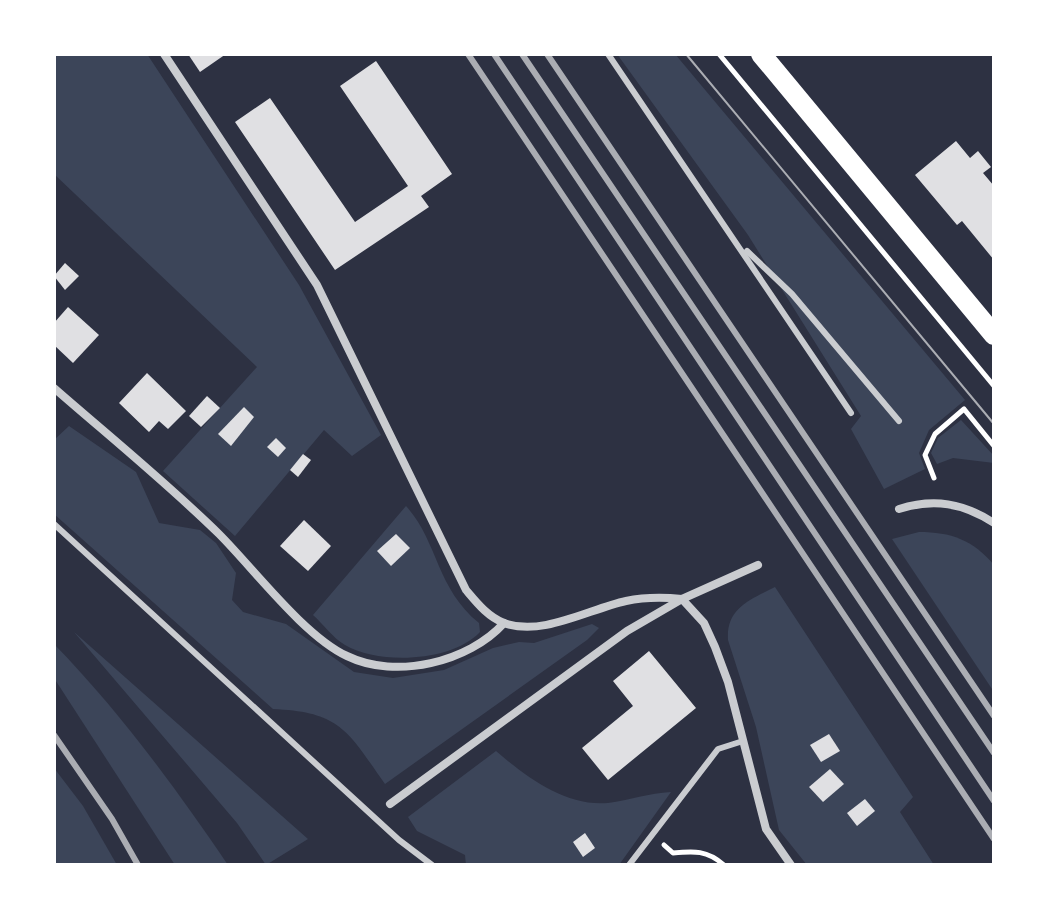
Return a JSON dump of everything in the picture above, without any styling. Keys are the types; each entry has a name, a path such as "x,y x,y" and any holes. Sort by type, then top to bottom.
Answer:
{"main road":[{"path":"761,54 994,335"}],"street":[{"path":"164,54 317,285 466,590 484,611 504,623 531,626 625,601 657,596 682,599 704,623 710,635 728,682 766,829 791,865"},
{"path":"54,388 216,532 320,639 346,656 375,666 413,667 488,641 504,623"},
{"path":"899,509 942,501 975,511 994,523"},
{"path":"390,804 627,631 682,599 758,565"}],"lane":[{"path":"608,54 851,413"},
{"path":"738,243 792,294 899,421"},
{"path":"54,524 432,865"},
{"path":"629,865 718,749 743,741"}],"path":[{"path":"719,54 994,386"},
{"path":"934,478 925,455 935,434 964,409 994,446"},
{"path":"652,835 673,853 698,851 714,856 724,865"}],"shaded area":[{"path":"54,54 147,54 299,285 381,435 352,456 324,430 235,536 163,471 257,367 54,174"},
{"path":"617,54 675,54 965,400 929,430 919,453 925,469 884,489 851,429 861,416 748,235"},
{"path":"961,420 994,456 994,463 953,458 937,464 931,453 938,438"},
{"path":"69,426 136,472 159,523 200,530 216,543 236,573 232,600 243,612 286,624 354,672 393,678 444,670 493,648 519,642 534,643 592,624 599,628 587,640 385,784 341,728 314,715 273,709 54,514 54,440"},
{"path":"406,506 425,534 445,580 479,623 480,632 452,650 434,655 376,656 345,645 313,615"},
{"path":"919,532 961,539 978,549 994,565 994,692 892,539"},
{"path":"775,587 913,797 900,812 934,865 807,865 779,830 756,727 728,640 731,620 741,606"},
{"path":"74,632 308,839 266,865 237,823"},
{"path":"54,644 102,696 146,751 228,865 175,865 54,678"},
{"path":"496,751 547,788 577,800 608,803 671,792 619,865 466,865 465,855 417,831 408,817"},
{"path":"54,768 83,806 117,865 54,865"}],"building":[{"path":"188,54 226,54 200,72"},
{"path":"376,61 452,174 421,196 429,207 335,270 235,122 270,98 355,222 408,186 340,86"},
{"path":"956,141 970,158 978,151 991,167 983,173 994,186 994,260 962,221 957,225 915,175"},
{"path":"65,263 79,276 65,290 54,276"},
{"path":"68,307 99,335 73,363 54,345 54,323"},
{"path":"147,373 186,411 168,429 159,421 149,432 119,403"},
{"path":"207,396 220,408 201,427 189,416"},
{"path":"244,407 254,417 231,446 218,434"},
{"path":"276,438 286,448 278,457 267,447"},
{"path":"303,454 311,460 298,477 290,470"},
{"path":"304,520 331,546 308,571 280,546"},
{"path":"396,534 410,548 391,566 377,551"},
{"path":"649,651 696,708 608,780 582,748 633,706 613,681"},
{"path":"829,734 840,751 821,762 810,745"},
{"path":"830,769 844,784 823,802 809,787"},
{"path":"865,799 875,811 857,826 847,813"},
{"path":"585,833 595,848 583,857 573,842"}],"tram line":[{"path":"686,54 994,424"}],"railway":[{"path":"468,54 994,839"},
{"path":"494,54 994,801"},
{"path":"522,54 994,753"},
{"path":"547,54 994,716"},
{"path":"54,735 112,819 138,865"}]}
